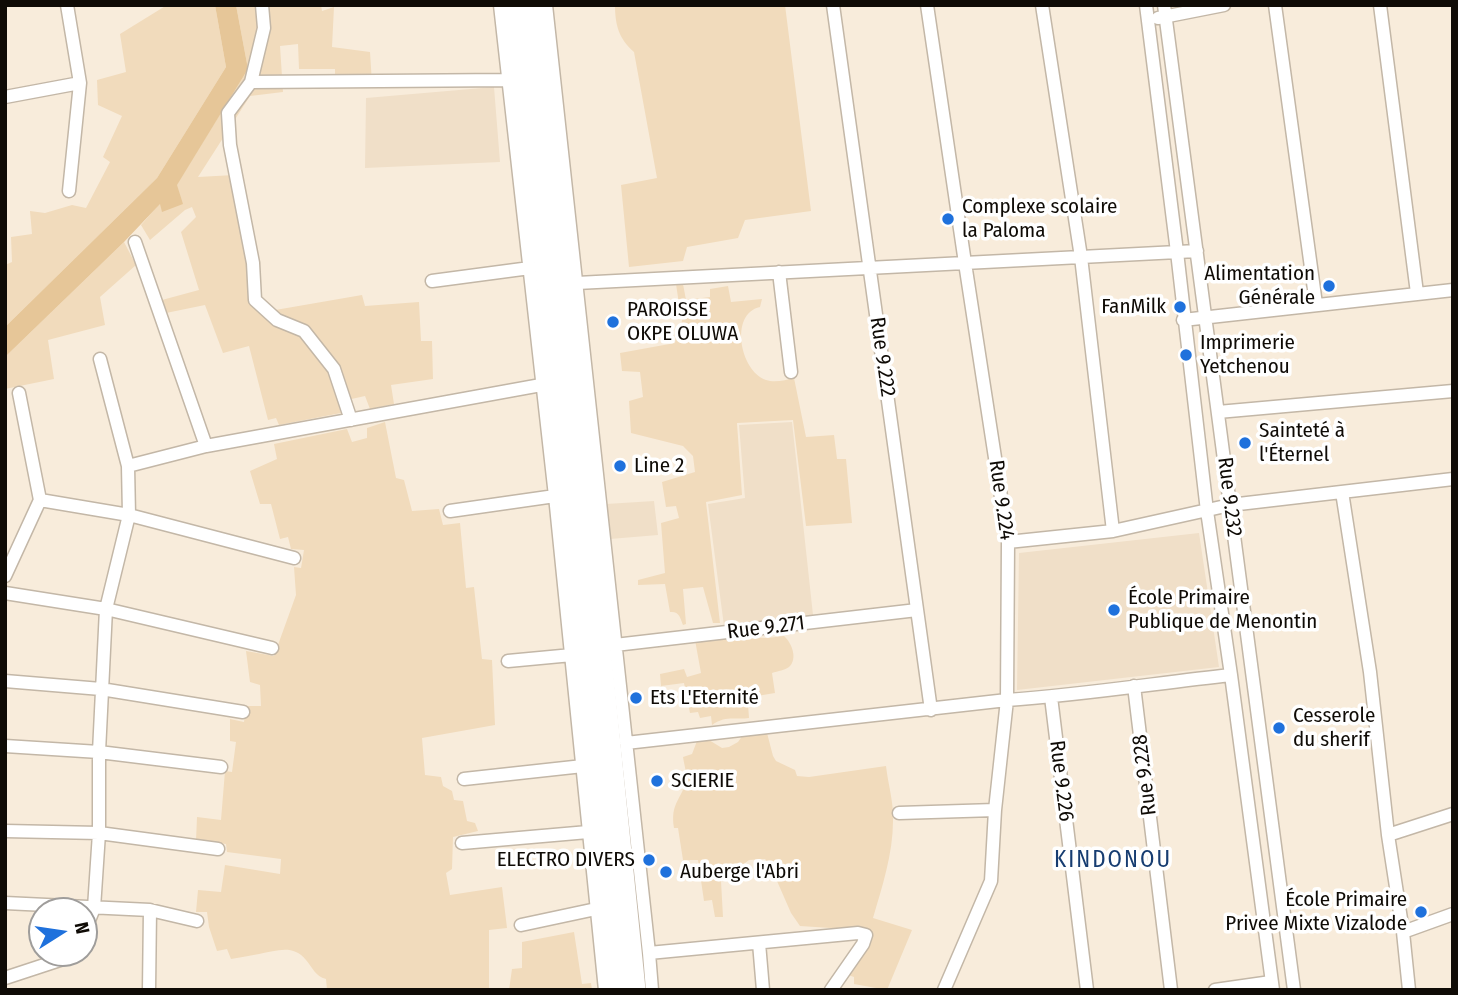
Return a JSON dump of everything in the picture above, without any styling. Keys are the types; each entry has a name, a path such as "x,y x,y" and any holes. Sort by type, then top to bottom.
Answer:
{"highway":[{"path":"514,5 546,284 618,990"},
{"path":"533,5 573,364 636,990"}],"street":[{"path":"67,5 80,83 69,191"},
{"path":"262,5 264,29 251,82 228,113 230,145 253,263 255,300 276,320 304,331 312,340 334,369 351,420"},
{"path":"500,5 572,655 605,990"},
{"path":"546,5 652,990"},
{"name":"Rue 9.222","path":"833,5 931,710"},
{"name":"Rue 9.224","path":"927,5 1008,542 1007,700 995,810 991,881 944,990"},
{"path":"1042,5 1081,257 1113,531"},
{"name":"Rue 9.232","path":"1146,5 1207,510 1272,986"},
{"path":"1147,20 1165,11 1224,5"},
{"path":"1275,5 1317,304"},
{"path":"1380,5 1417,293"},
{"name":"Rue 9.232","path":"1165,11 1294,990"},
{"path":"251,82 509,79"},
{"path":"5,97 80,83"},
{"path":"135,242 206,446"},
{"path":"577,283 1197,251"},
{"path":"432,281 530,268"},
{"path":"779,272 791,372"},
{"path":"1183,320 1453,289"},
{"path":"95,897 106,609 129,515 128,466 100,359"},
{"path":"128,466 206,446 541,385"},
{"path":"1218,412 1453,391"},
{"path":"5,576 40,500 19,393"},
{"path":"1008,542 1113,531 1230,505 1453,479"},
{"path":"1342,492 1370,672 1409,990"},
{"path":"450,511 555,496"},
{"path":"40,500 129,515 293,558"},
{"path":"5,593 106,609 272,648"},
{"name":"Rue 9.271","path":"615,645 917,610"},
{"path":"508,661 572,655"},
{"path":"625,743 1231,675"},
{"path":"5,681 101,689 243,712"},
{"name":"Rue 9.228","path":"1134,686 1171,990"},
{"name":"Rue 9.226","path":"1051,697 1087,990"},
{"path":"5,747 99,752 221,767"},
{"path":"464,779 583,766"},
{"path":"899,813 995,810"},
{"path":"1388,835 1453,814"},
{"path":"5,831 99,833 218,849"},
{"path":"462,842 588,832"},
{"path":"5,903 28,904"},
{"path":"98,908 149,910 197,921"},
{"path":"521,925 596,909"},
{"path":"149,910 149,990"},
{"path":"1403,932 1453,915"},
{"path":"649,953 858,933 866,935 863,944 831,990"},
{"path":"760,943 764,990"},
{"path":"5,978 38,967"},
{"path":"1215,990 1272,986"}],"shaded area":[{"path":"167,5 215,5 226,67 157,178 5,327 5,265 12,262 11,237 32,234 30,211 45,213 72,205 86,208 110,162 103,157 122,116 98,105 97,80 126,72 120,34"},
{"path":"215,5 236,5 248,69 177,185 183,204 162,212 160,204 5,357 5,327 157,178 226,67"},
{"path":"236,5 321,5 322,11 334,7 332,47 370,52 372,83 335,86 335,69 299,69 298,44 280,46 283,92 250,96 198,177 234,175 258,313 362,295 365,306 419,302 421,341 432,341 433,379 391,385 394,404 370,409 365,396 338,402 341,413 279,425 276,418 268,420 249,346 223,353 205,305 166,313 162,300 199,290 181,232 196,217 192,207 185,210 150,240 141,225 176,185 248,69"},
{"path":"615,5 785,5 811,211 745,220 738,238 687,247 683,261 629,267 621,185 657,178 634,52 619,31"},
{"path":"494,87 500,162 365,168 366,98"},
{"path":"124,242 136,265 100,297 105,325 48,340 54,379 5,389 5,357"},
{"path":"676,284 683,284 686,300 710,297 710,289 728,286 731,302 762,299 760,307 750,312 744,320 741,331 745,355 750,366 757,375 766,380 794,378 806,437 834,435 837,459 846,459 852,523 806,526 793,420 737,423 742,495 706,502 720,623 713,623 703,587 683,589 686,624 683,625 677,614 670,612 665,584 638,585 638,580 665,573 661,523 679,518 676,506 666,507 662,482 695,472 693,456 683,446 631,433 629,401 643,397 640,372 622,371 620,353 675,343 683,316"},
{"path":"385,422 396,478 404,480 412,511 439,509 443,525 460,523 466,588 474,587 482,659 492,660 495,725 422,738 425,775 441,777 443,786 452,791 454,800 463,801 467,821 475,823 478,831 453,837 452,869 446,873 450,895 502,887 507,928 489,930 489,990 327,990 326,979 317,974 296,952 278,950 231,959 227,949 217,951 207,912 196,912 198,890 221,892 225,865 280,874 281,859 227,852 226,844 196,841 197,817 221,820 225,771 232,772 236,742 230,741 230,719 244,722 246,706 261,706 260,685 250,682 246,651 274,656 296,595 294,567 301,568 304,550 291,549 288,537 280,539 271,504 260,504 250,471 277,459 274,444 347,429 352,442 367,438 367,428"},
{"path":"792,422 813,615 724,626 708,504 745,498 739,425"},
{"path":"654,501 658,535 610,539 606,504"},
{"name":"École Primaire Publique de Menontin","path":"1199,533 1219,667 1017,690 1019,553"},
{"path":"750,634 762,638 784,636 791,647 793,660 789,667 772,673 775,693 757,696 757,702 748,704 749,718 726,719 712,725 711,716 700,718 698,712 690,713 684,683 661,686 660,674 684,669 687,677 701,673 695,640"},
{"path":"767,733 776,761 795,770 797,776 809,777 886,766 893,807 893,833 873,918 912,930 887,990 854,984 854,977 848,975 862,930 800,926 765,859 749,860 721,881 723,917 715,917 712,900 704,901 698,860 683,860 678,828 674,828 673,819 686,780 683,757 692,754 697,741 709,740 722,748 738,742 743,735"},
{"path":"574,932 582,984 591,983 592,990 509,990 512,969 522,968 522,942"}],"place":[{"name":"Complexe scolaire la Paloma","path":"948,219"},
{"name":"Alimentation Générale","path":"1329,286"},
{"name":"FanMilk","path":"1180,307"},
{"name":"PAROISSE OKPE OLUWA","path":"613,322"},
{"name":"Imprimerie Yetchenou","path":"1186,355"},
{"name":"Sainteté à l'Éternel","path":"1245,443"},
{"name":"Line 2","path":"620,466"},
{"name":"École Primaire Publique de Menontin","path":"1114,610"},
{"name":"Ets L'Eternité","path":"636,698"},
{"name":"Cesserole du sherif","path":"1279,728"},
{"name":"SCIERIE","path":"657,781"},
{"name":"ELECTRO DIVERS","path":"649,860"},
{"name":"Auberge l'Abri","path":"666,872"},
{"name":"École Primaire Privee Mixte Vizalode","path":"1421,912"}],"district":[{"name":"KINDONOU","path":"1113,861"}]}
